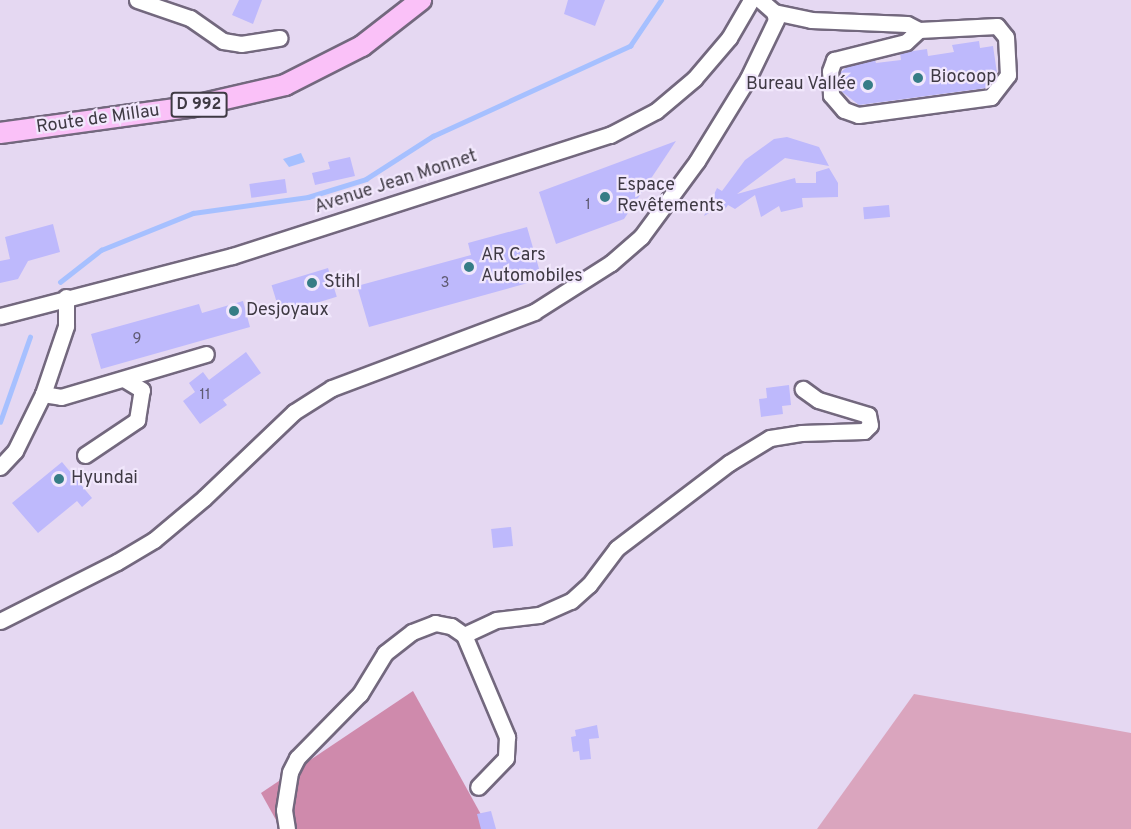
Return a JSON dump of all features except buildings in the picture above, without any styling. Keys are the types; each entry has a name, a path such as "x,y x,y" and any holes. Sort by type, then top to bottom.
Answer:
{"main road":[{"name":"Route de Millau","path":"0,133 190,107 285,85 362,46 421,0"}],"street":[{"path":"138,0 190,18 223,41 241,44 280,38"},
{"name":"Avenue Jean Monnet","path":"0,316 232,255 610,135 656,111 694,79 729,38 751,0"},
{"path":"760,0 774,12 811,20 907,24 919,30 997,26 1006,37 1008,75 991,97 858,115 844,110 831,95 830,72 834,60 906,42 919,30"},
{"path":"0,621 117,562 154,540 204,498 276,427 332,388 534,312 611,263 641,237 697,161 771,35 774,12"},
{"path":"0,467 15,451 43,394 66,326 66,297"},
{"path":"43,394 61,397 206,354"},
{"path":"85,455 137,420 141,390 124,379"},
{"path":"464,635 496,620 539,615 571,601 589,585 617,548 729,464 770,438 801,433 864,432 870,424 868,415 818,400 803,389"},
{"path":"287,829 284,810 290,772 297,758 360,694 385,653 412,632 435,623 451,626 464,635 507,737 506,758 478,787"}],"shaded area":[{"path":"413,691 489,829 281,829 261,793"},
{"path":"914,694 1131,733 1131,829 817,829"}],"water":[{"path":"301,153 305,162 289,167 283,159"}],"waterway":[{"path":"60,282 101,250 193,213 308,197 366,179 433,136 630,46 661,0"},
{"path":"0,422 30,337"}],"place":[{"name":"Biocoop","path":"918,78"},
{"name":"Bureau Vallée","path":"868,85"},
{"name":"Espace Revêtements","path":"605,197"},
{"name":"AR Cars Automobiles","path":"469,267"},
{"name":"Stihl","path":"312,283"},
{"name":"Desjoyaux","path":"234,311"},
{"name":"Hyundai","path":"59,479"}]}
